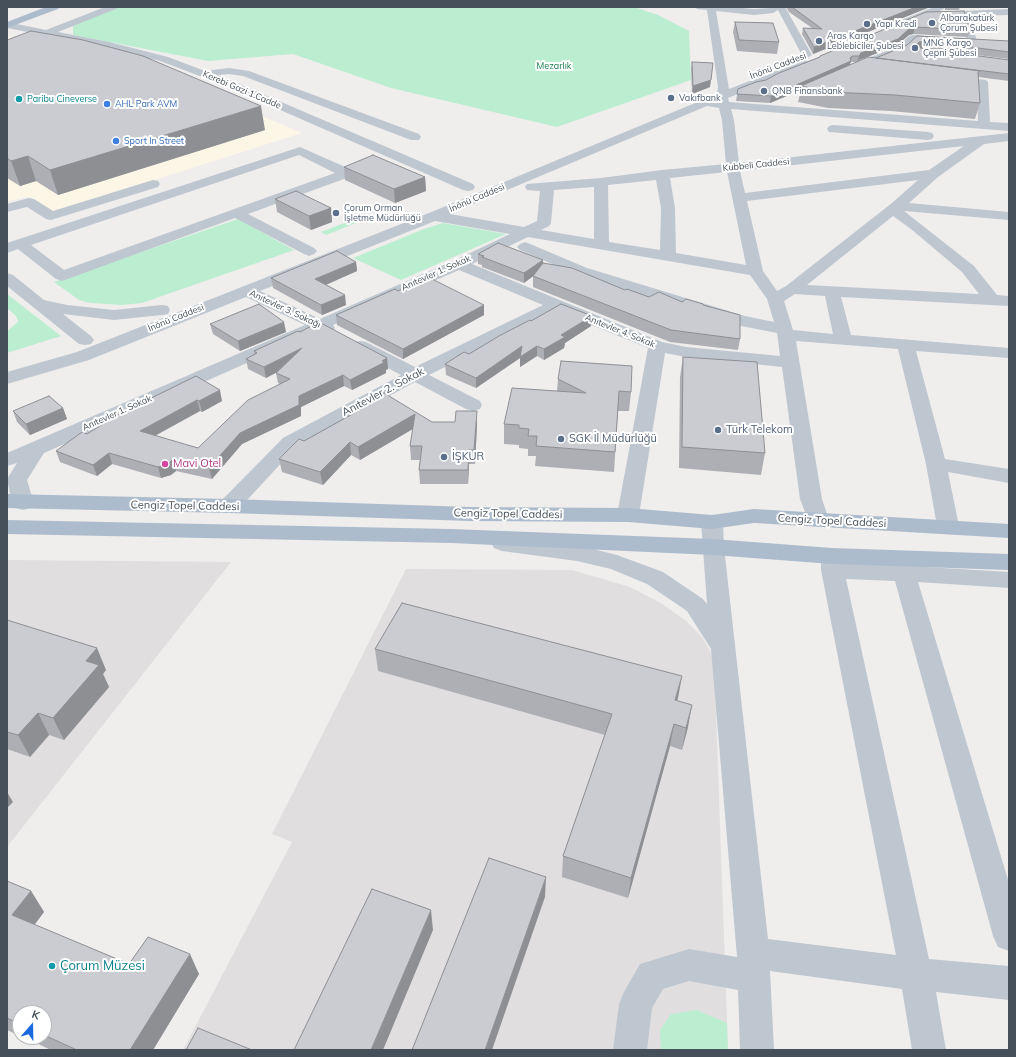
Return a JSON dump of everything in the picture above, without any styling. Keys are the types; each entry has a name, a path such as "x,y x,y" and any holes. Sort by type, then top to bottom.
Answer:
{"main road":[{"path":"7,25 55,7"},
{"name":"Cengiz Topel Caddesi","path":"15,502 229,506 470,514 628,515 832,563 1009,562"},
{"name":"Cengiz Topel Caddesi","path":"7,527 451,536 712,535 754,516 948,526 1009,531"},
{"path":"818,520 832,563"}],"street":[{"path":"48,33 113,7"},
{"path":"888,24 921,11 942,7"},
{"path":"794,8 754,12 706,8 725,102 732,168 740,198 755,271 774,299 785,332 811,499 818,520"},
{"path":"777,9 807,55"},
{"path":"921,11 964,13 1009,12"},
{"path":"864,63 899,50 913,38 976,42 964,13"},
{"name":"Kerebi Gazi 1.Cadde","path":"7,25 109,45 164,59 202,74 315,127 350,148"},
{"name":"Kerebi Gazi 1.Cadde","path":"7,31 151,63 210,86 302,127 315,127"},
{"path":"899,50 915,52"},
{"name":"İnönü Caddesi","path":"7,378 83,356 434,216 503,187 706,103 725,102 807,55 822,53 725,102 468,188 451,194"},
{"path":"202,74 229,71 242,72 415,137"},
{"path":"937,77 982,82 984,124"},
{"path":"770,109 792,100"},
{"path":"725,102 770,109 1009,127"},
{"path":"725,102 744,122"},
{"path":"315,127 348,112"},
{"path":"315,127 330,128 468,188"},
{"path":"822,128 980,140"},
{"name":"Kubbeli Caddesi","path":"503,187 601,182 662,174 732,168 1009,137"},
{"path":"774,299 792,289 894,208 933,174 980,140"},
{"path":"300,151 348,173 62,276 13,246 300,151"},
{"path":"662,174 668,208 668,257"},
{"path":"740,198 933,174"},
{"path":"7,208 29,202 51,216 163,180"},
{"path":"601,182 602,244"},
{"name":"Anıtevler 1. Sokak","path":"7,460 36,449 459,264 526,239 544,223 546,186"},
{"path":"894,208 1009,216"},
{"path":"894,208 968,269 992,300"},
{"path":"235,213 309,251"},
{"path":"434,216 526,239 602,244 668,257 755,271"},
{"path":"526,239 581,271 679,302 785,332 843,340 1009,354"},
{"path":"294,257 323,245"},
{"name":"Anıtevler 4. Sokak","path":"459,264 657,346 686,352 790,362"},
{"path":"7,278 85,340"},
{"path":"792,289 1009,301"},
{"name":"Anıtevler 3. Sokağı","path":"246,291 319,324 473,405"},
{"path":"832,291 843,340"},
{"name":"İnönü Caddesi","path":"38,303 67,310 114,315 170,307 113,329"},
{"name":"Anıtevler 2. Sokak","path":"229,506 290,442 414,375 556,305"},
{"path":"906,345 936,464 948,526"},
{"path":"628,515 657,346"},
{"path":"15,502 17,480 36,449"},
{"path":"936,464 1009,476"},
{"path":"712,535 754,964 757,1050"},
{"path":"451,536 576,553 617,563 655,578 695,605 723,649"},
{"path":"929,1050 916,974 832,563 904,573 1009,580"},
{"path":"904,573 1009,936"},
{"path":"630,1050 636,1004 652,976 689,965 754,964 916,974 1009,983"}],"shaded area":[{"name":"AHL Park AVM","path":"7,36 90,54 213,95 302,133 54,212 28,197 7,201"},
{"path":"7,560 231,562 7,847"},
{"path":"406,569 572,570 630,587 661,603 686,621 702,637 714,657 728,1050 183,1050 292,842 272,834"}],"green space":[{"name":"Mezarlık","path":"119,7 634,7 658,15 689,31 691,80 557,127 391,88 293,54 208,61 73,35 73,25"},
{"path":"360,217 366,219 326,235 321,232"},
{"path":"238,219 294,250 142,303 122,305 90,303 79,300 54,282"},
{"path":"443,223 506,234 401,280 353,258 424,229"},
{"path":"7,294 61,336 7,353 7,331 18,322 16,316 7,308"},
{"path":"697,1010 727,1023 728,1050 661,1050 660,1030 671,1014"}],"building":[{"path":"792,7 916,7 814,47 803,28 822,29"},
{"path":"964,11 970,30 910,28 898,39 861,53 859,56 852,56 850,58 851,61 771,96 737,94 738,89 766,80 779,73 926,12"},
{"path":"735,22 773,23 779,42 739,40"},
{"name":"AHL Park AVM","path":"31,31 83,40 143,56 261,106 50,170 28,156 11,161 7,158 7,40"},
{"path":"917,36 1009,41 1009,52 924,41 917,44 920,48 1009,60 1009,74 876,58 907,45"},
{"path":"868,57 980,71 978,72 980,103 895,95 831,92 801,86"},
{"path":"692,62 713,63 711,80 693,86"},
{"path":"373,155 425,177 394,189 344,167"},
{"path":"296,191 331,208 309,216 275,199"},
{"path":"498,243 543,260 524,273 482,257 484,256 478,254"},
{"path":"337,251 356,262 315,279 345,295 321,305 271,278"},
{"path":"543,263 572,268 625,290 627,289 649,297 659,292 682,302 686,299 740,315 740,339 671,330 533,276"},
{"path":"428,277 484,305 403,349 336,315 395,289 398,291"},
{"path":"259,304 284,322 238,341 210,324"},
{"path":"561,304 592,316 561,335 565,337 544,349 537,346 520,357 522,346 476,378 445,364 464,352 469,354 499,336 530,320 531,321"},
{"path":"319,322 387,358 382,361 385,362 350,380 343,375 299,396 299,405 240,433 209,468 172,460 168,464 158,467 109,453 93,465 56,451 82,432 87,434 119,414 196,376 220,390 199,401 197,400 140,431 198,448 248,400 290,379 276,373 302,348 264,367 246,359 257,353 254,351 298,331 300,332"},
{"path":"683,357 757,362 765,453 682,447"},
{"path":"561,361 632,366 631,392 619,391 615,452 536,446 537,436 528,436 529,429 519,428 519,425 504,424 512,388 586,393 558,379"},
{"path":"384,393 432,422 455,422 456,411 477,411 474,450 469,450 468,470 419,470 422,446 410,446 415,414 358,447 350,442 320,472 279,459 299,439 304,441 365,407 361,405"},
{"path":"49,396 63,408 26,424 13,411"},
{"path":"402,603 682,676 675,700 692,705 686,728 674,724 631,878 563,856 612,714 375,649"},
{"path":"7,620 97,648 86,661 99,665 53,718 38,713 18,735 7,732"},
{"path":"489,858 546,877 485,1050 412,1050"},
{"name":"Çorum Müzesi","path":"7,881 31,891 12,915 129,964 148,937 190,954 130,1050 77,1050 52,1039 52,1005 12,1005 12,1020 7,1018"},
{"path":"372,889 431,910 371,1050 294,1050"},
{"path":"198,1028 252,1050 186,1050"}],"place":[{"name":"Albarakatürk Çorum Şubesi","path":"932,23"},
{"name":"Yapı Kredi","path":"867,24"},
{"name":"Aras Kargo Leblebiciler Şubesi","path":"819,41"},
{"name":"MNG Kargo Çepni Şubesi","path":"915,48"},
{"name":"QNB Finansbank","path":"764,91"},
{"name":"Vakıfbank","path":"671,98"},
{"name":"Paribu Cineverse","path":"19,99"},
{"name":"AHL Park AVM","path":"107,104"},
{"name":"Sport In Street","path":"116,141"},
{"name":"Çorum Orman İşletme Müdürlüğü","path":"336,213"},
{"name":"Türk Telekom","path":"718,430"},
{"name":"SGK İl Müdürlüğü","path":"561,439"},
{"name":"İŞKUR","path":"444,457"},
{"name":"Mavi Otel","path":"165,464"},
{"name":"Çorum Müzesi","path":"52,966"}]}
